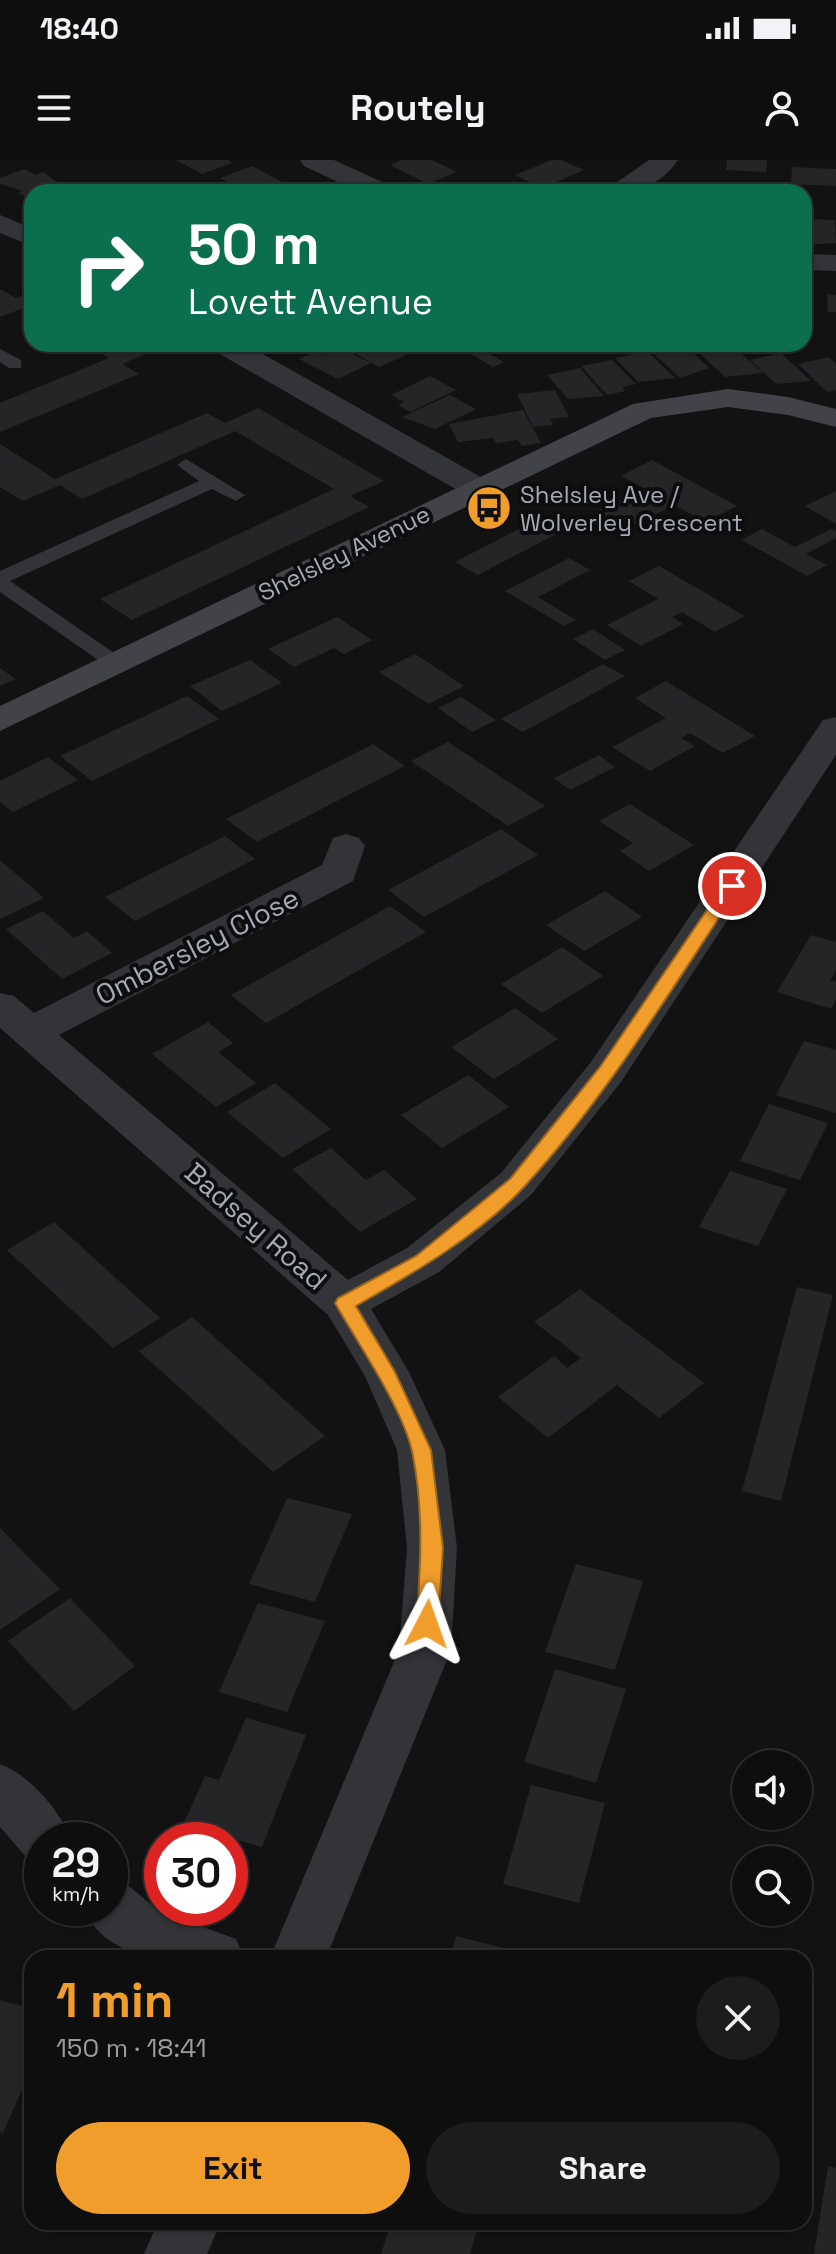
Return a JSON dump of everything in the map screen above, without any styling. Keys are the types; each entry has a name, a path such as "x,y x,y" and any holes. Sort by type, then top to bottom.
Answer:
{"street":[{"path":"313,160 364,184"},
{"path":"633,184 644,179 665,160"},
{"path":"0,223 24,234"},
{"path":"812,262 836,263"},
{"path":"242,352 477,488"},
{"name":"Shelsley Avenue","path":"0,720 644,410 728,398 788,406 836,418"},
{"path":"344,1303 423,1260 516,1184 606,1072 836,728"},
{"name":"Ombersley Close","path":"16,1019 339,872 346,846"},
{"name":"Badsey Road","path":"16,1019 344,1303 386,1372 421,1450 432,1548 425,1650 301,1950"},
{"path":"0,1788 29,1822"},
{"path":"128,1920 140,1930 194,1950"},
{"path":"175,2254 186,2230"}],"lane":[{"path":"186,465 236,495"},
{"path":"117,664 0,580 213,481"}],"building":[{"path":"176,160 228,160 232,163 202,174"},
{"path":"402,160 432,160 457,172 428,184 390,165"},
{"path":"552,160 561,160 584,170 551,184 534,184 515,175"},
{"path":"727,160 767,160 766,172 726,170"},
{"path":"252,166 282,182 231,184 220,178"},
{"path":"792,167 836,169 836,186 791,184"},
{"path":"24,169 35,175 43,172 60,184 24,184 24,196 18,193 23,191 0,184 0,178"},
{"path":"812,219 835,220 836,243 812,244"},
{"path":"0,289 16,298 24,295 24,308 0,317"},
{"path":"827,294 836,295 836,312 828,312"},
{"path":"98,352 151,352 122,364 139,374 0,432 0,403 109,358"},
{"path":"314,352 323,355 348,352 371,363 338,379 299,359"},
{"path":"352,352 409,354 379,367"},
{"path":"468,352 486,352 504,362 493,367"},
{"path":"648,352 675,378 638,382 615,358"},
{"path":"652,352 692,352 709,368 680,378"},
{"path":"740,352 763,373 725,377 700,354"},
{"path":"781,353 811,381 776,384 750,360"},
{"path":"829,357 836,364 836,390 827,392 798,364"},
{"path":"612,360 636,384 622,387 625,391 607,395 581,366"},
{"path":"580,368 604,396 568,399 547,375"},
{"path":"430,376 456,390 410,412 398,405 404,402 391,395"},
{"path":"555,390 569,417 550,419 553,425 533,427 517,394"},
{"path":"450,395 476,409 435,429 402,417"},
{"path":"258,408 384,481 350,496 369,507 132,620 100,599 334,489 235,431 82,499 60,485 23,501 0,487 0,444 55,479 207,413 225,423"},
{"path":"523,410 541,443 522,446 518,440 496,443 493,438 458,442 449,424"},
{"path":"652,460 737,506 706,522 674,505 628,528 596,511 635,492 644,497 653,493 621,476"},
{"path":"836,491 836,524 805,506"},
{"path":"538,519 560,532 478,575 455,562"},
{"path":"762,529 795,547 831,529 836,531 836,538 806,554 827,565 807,576 742,540"},
{"path":"569,558 590,570 538,597 576,620 564,626 505,591"},
{"path":"659,566 745,616 715,632 682,612 672,617 683,624 641,646 607,625 658,599 629,581"},
{"path":"337,617 372,640 344,654 334,648 294,667 268,649"},
{"path":"593,629 625,650 605,660 573,639"},
{"path":"415,654 464,686 429,704 379,672"},
{"path":"250,660 282,683 222,711 190,686"},
{"path":"603,664 625,676 523,732 501,719"},
{"path":"0,668 16,679 0,686"},
{"path":"666,681 755,736 723,753 690,733 681,738 695,746 650,771 612,747 666,718 635,698"},
{"path":"187,696 219,719 92,781 60,756"},
{"path":"461,697 496,720 472,732 438,708"},
{"path":"448,742 545,806 508,826 411,761"},
{"path":"373,744 405,766 257,842 226,819"},
{"path":"599,755 615,767 570,790 554,778"},
{"path":"48,757 78,780 13,812 0,802 0,781"},
{"path":"630,804 694,845 649,871 620,851 633,843 599,821"},
{"path":"501,829 538,855 424,917 388,890"},
{"path":"225,836 255,859 135,921 105,897"},
{"path":"0,860 44,898 0,919"},
{"path":"605,891 642,917 584,951 546,925"},
{"path":"390,906 426,932 266,1023 231,995"},
{"path":"43,911 74,938 87,931 112,953 62,979 6,929"},
{"path":"811,935 836,942 836,970 830,980 836,982 836,999 831,1009 777,992"},
{"path":"562,947 603,976 542,1013 501,984"},
{"path":"515,1008 558,1039 494,1079 451,1047"},
{"path":"208,1022 233,1043 218,1052 256,1083 216,1107 152,1054"},
{"path":"804,1041 836,1050 836,1113 776,1095"},
{"path":"468,1075 509,1107 442,1148 401,1115"},
{"path":"275,1083 331,1129 283,1158 227,1112"},
{"path":"769,1104 828,1123 800,1180 740,1161"},
{"path":"331,1148 366,1180 384,1170 417,1199 360,1232 292,1169"},
{"path":"730,1171 787,1189 758,1246 699,1227"},
{"path":"54,1222 160,1318 113,1348 7,1250"},
{"path":"797,1287 833,1295 781,1501 742,1491"},
{"path":"580,1289 704,1383 659,1418 617,1385 548,1438 498,1397 554,1356 567,1368 581,1358 534,1322"},
{"path":"192,1317 325,1436 273,1472 139,1351"},
{"path":"287,1498 352,1514 315,1602 249,1584"},
{"path":"0,1528 60,1589 0,1630"},
{"path":"576,1564 643,1581 615,1670 545,1652"},
{"path":"70,1598 135,1666 74,1711 8,1641"},
{"path":"258,1603 325,1621 287,1712 219,1692"},
{"path":"555,1669 626,1689 596,1783 524,1762"},
{"path":"246,1718 306,1735 262,1847 248,1843 248,1822 184,1822 205,1776 219,1780"},
{"path":"531,1785 605,1803 579,1903 503,1884"},
{"path":"456,1936 511,1950 452,1950"},
{"path":"0,2000 24,2007 24,2085 3,2133 0,2132"},
{"path":"828,2166 836,2168 836,2254 814,2254"},
{"path":"388,2230 477,2230 470,2254 381,2254"}],"place":[{"name":"Shelsley Ave / Wolverley Crescent","path":"489,508"}],"route":[{"path":"427,1624 432,1548 421,1450 386,1372 344,1303 423,1260 516,1184 606,1072 732,886"}]}
